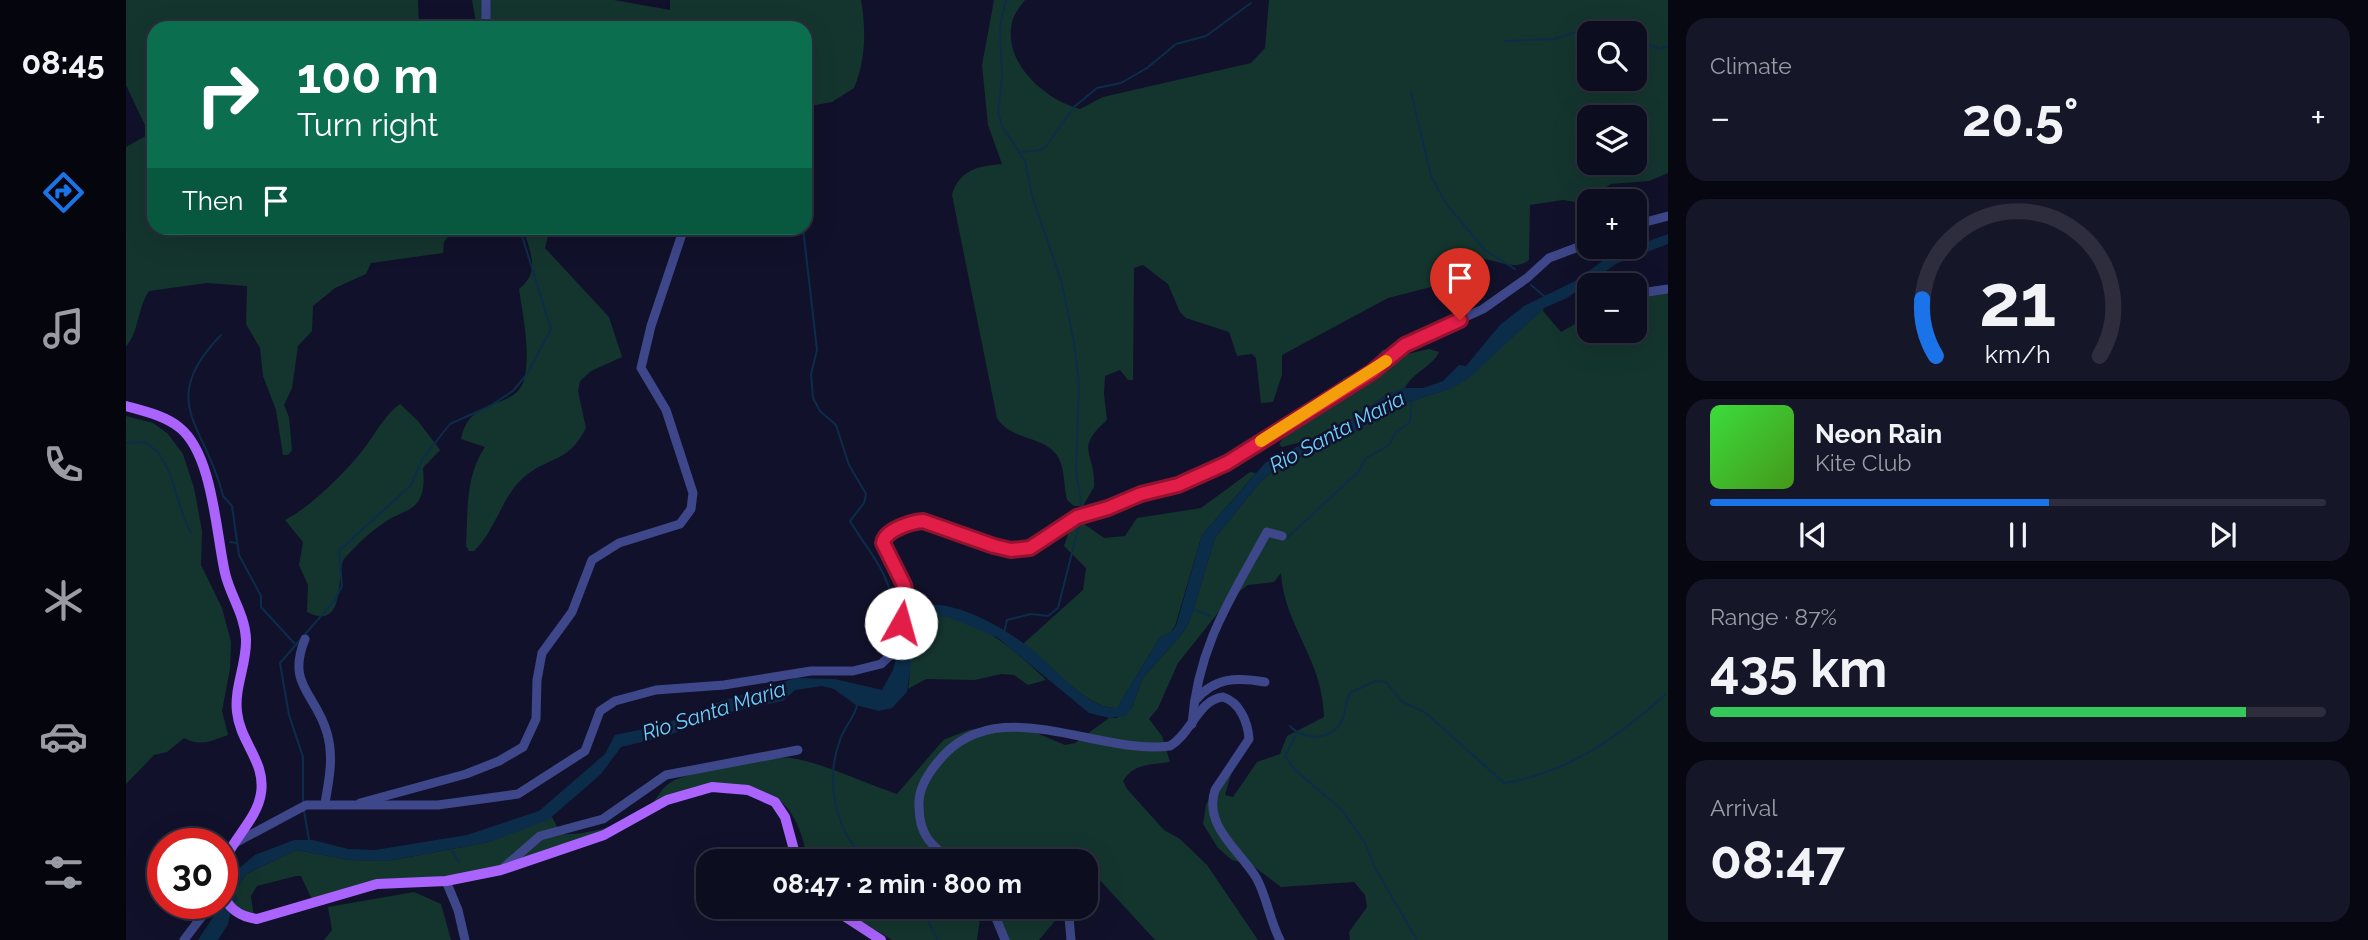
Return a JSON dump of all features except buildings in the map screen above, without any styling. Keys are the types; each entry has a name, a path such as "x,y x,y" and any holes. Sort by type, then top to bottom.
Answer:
{"main road":[{"path":"126,406 158,416 183,429 201,464 215,505 227,580 246,639 236,699 238,721 256,758 262,786 258,806 238,838"},
{"path":"238,913 269,918 330,895 377,884 446,881 501,870 604,835 667,800 712,788 748,790 775,803 785,817 794,849"},
{"path":"849,919 881,940"}],"street":[{"path":"486,0 486,21"},
{"path":"1647,222 1668,216"},
{"path":"354,806 474,771 523,747 536,719 537,680 542,653 572,612 592,560 606,548 668,528 687,516 693,502 690,479 666,410 641,368 651,326 682,235"},
{"path":"238,841 296,808 325,803 354,806 438,805 519,794 585,751 603,707 636,695 656,690 744,682 797,672 853,671 877,666 894,652 906,594 883,543 887,534 913,522 923,521 994,546 1011,550 1030,548 1077,517 1141,494 1178,485 1227,463 1372,372 1405,345 1483,309 1527,278 1549,258 1577,248"},
{"path":"1647,292 1668,289"},
{"path":"1192,725 1194,702 1214,626 1267,532 1282,536"},
{"path":"306,639 298,656 298,673 329,741 330,773 325,803"},
{"path":"1194,702 1205,690 1223,680 1240,678 1265,682"},
{"path":"935,849 924,837 919,803 930,772 946,752 961,741 990,730 1023,727 1057,730 1104,743 1159,747 1175,743 1207,703 1223,697 1235,703 1246,724 1248,742 1215,790 1214,815 1218,828 1258,881 1280,940"},
{"path":"501,870 540,836 603,819 666,775 798,750"},
{"path":"446,881 458,910 465,940"},
{"path":"184,940 200,919"},
{"path":"996,919 1005,940"},
{"path":"1069,919 1071,940"}],"green space":[{"path":"126,0 418,0 419,21 147,21 147,130 126,85"},
{"path":"472,0 614,0 670,10 670,0 861,0 864,22 863,55 854,88 832,102 812,106 812,21 476,21"},
{"path":"994,0 1025,0 1014,16 1011,35 1019,64 1040,88 1080,109 1103,97 1251,63 1265,48 1269,0 1668,0 1668,173 1649,181 1611,184 1603,189 1577,189 1577,202 1563,200 1530,205 1529,260 1513,265 1484,259 1480,268 1435,286 1388,298 1282,355 1282,375 1273,402 1261,403 1256,358 1252,354 1237,356 1229,332 1186,318 1180,312 1168,284 1143,265 1134,268 1133,380 1128,380 1120,370 1105,376 1107,420 1088,445 1094,487 1083,506 1074,506 1067,500 1062,466 1055,453 1039,442 1011,431 997,418 952,195 959,180 971,171 1002,164 988,125 982,65"},
{"path":"147,135 147,235 449,235 444,242 443,253 371,263 366,274 335,288 313,306 312,331 298,346 292,388 284,405 289,417 292,450 288,455 283,455 276,410 263,376 260,348 246,324 247,286 207,283 149,291 126,347 126,147"},
{"path":"526,235 548,235 545,248 609,317 622,357 591,371 580,381 578,391 586,428 579,440 565,454 532,471 515,486 482,543 474,551 469,551 466,546 471,482 485,447 461,439 473,415 512,396 524,380 527,346 519,289 530,276 531,256"},
{"path":"1668,291 1668,940 1350,940 1349,932 1367,907 1365,895 1354,882 1281,887 1252,865 1232,860 1218,848 1203,824 1206,805 1224,769 1232,771 1225,795 1233,797 1257,762 1280,754 1287,736 1324,717 1317,677 1289,610 1281,573 1274,582 1248,585 1229,599 1178,663 1158,708 1149,719 1162,736 1170,762 1138,768 1123,781 1164,830 1180,839 1207,865 1258,940 1155,940 1098,878 1098,849 805,849 793,816 773,796 693,789 628,826 498,871 404,883 314,904 301,876 296,876 257,886 251,896 254,918 238,907 238,887 246,874 296,850 350,860 388,861 489,842 552,817 561,834 595,831 621,823 643,812 664,788 679,778 729,766 781,758 802,760 897,794 945,739 969,730 1004,726 1027,729 1065,745 1075,743 1109,718 1117,718 1131,709 1143,678 1181,635 1190,620 1215,538 1261,481 1278,467 1353,433 1399,405 1449,389 1467,379 1544,308 1543,311 1561,332 1577,323 1577,343 1647,343 1647,294"},
{"path":"1409,334 1408,348 1403,355 1429,349 1439,352 1405,388 1387,394 1352,419 1309,440 1282,447 1279,444 1300,414 1344,378 1372,364 1382,350 1389,349"},
{"path":"400,404 418,421 440,450 423,468 421,496 407,511 376,529 344,559 338,597 329,614 320,616 307,612 308,585 299,565 303,542 285,520 306,506 339,477"},
{"path":"126,416 153,423 168,434 183,454 194,488 202,531 201,565 222,608 231,642 230,669 222,711 228,735 200,743 184,738 167,752 154,755 126,784"},
{"path":"1250,472 1256,473 1202,535 1175,626 1170,633 1160,637 1117,708 1105,706 1080,693 1023,644 1083,590 1086,568 1064,546 1074,517 1104,538 1125,536 1137,518 1201,508"},
{"path":"926,615 960,620 992,635 1046,680 1028,685 1014,675 1001,674 975,680 926,679 908,689 914,629"},
{"path":"414,892 441,904 451,940 324,940 332,930 328,907"},
{"path":"858,919 980,919 977,940 892,940"},
{"path":"994,919 1055,919 1039,940 1006,940"}],"water":[{"path":"1668,234 1668,244 1647,252 1647,242"},
{"path":"1605,259 1629,259 1603,273 1586,273"},
{"name":"Rio Santa Maria","path":"1577,280 1577,291 1544,308 1468,379 1450,389 1399,405 1353,433 1278,467 1261,481 1215,538 1190,620 1181,635 1143,678 1131,709 1125,716 1110,718 1089,713 998,638 948,617 926,615 918,620 909,650 911,663 907,692 892,708 879,711 856,705 834,689 822,686 795,690 783,701 710,716 670,735 621,747 601,774 548,820 489,842 388,861 350,860 296,850 246,874 238,887 238,869 255,855 294,840 313,840 348,849 375,850 467,835 539,811 605,754 615,735 659,726 722,701 796,678 835,679 882,690 893,670 909,612 922,606 955,608 991,623 1034,651 1072,687 1095,702 1117,708 1160,637 1170,633 1176,626 1202,535 1265,463 1352,419 1387,394 1405,388 1423,388 1443,381 1459,365 1466,366 1500,325 1524,306"},
{"path":"212,919 229,919 218,940 198,940"}],"waterway":[{"path":"1006,0 1000,27 1002,78 998,112 1002,126 1025,161 1032,196 1061,280 1074,342 1079,384 1076,471 1082,510"},
{"path":"1022,152 1041,150 1047,145 1074,107 1097,88 1121,83 1147,68 1176,44 1206,36 1251,3"},
{"path":"1504,41 1554,39 1577,32"},
{"path":"1647,43 1659,49 1668,46"},
{"path":"1411,92 1431,176 1447,205 1485,250 1515,269"},
{"path":"804,235 817,350 811,374 813,398 820,411 836,425 849,465 866,494 864,503 850,521 881,570 898,618"},
{"path":"303,801 303,757 289,715 280,663 335,600 342,586 339,551 411,485 423,458 450,424 490,406 513,391 527,374 551,329 522,236"},
{"path":"1531,285 1544,296"},
{"path":"221,335 201,359 191,379 188,397 191,415 216,472 223,496 232,506 239,555 261,596 261,607 294,643"},
{"name":"Rio Santa Maria","path":"1287,538 1359,471 1365,459 1389,445 1396,432 1410,422 1412,399"},
{"path":"126,443 145,442 158,452 169,471 191,533"},
{"path":"1004,633 1007,620 1031,614 1048,616 1058,608 1080,521"},
{"path":"230,542 237,543"},
{"path":"1192,609 1211,616"},
{"path":"1290,726 1312,737 1328,734 1340,723 1350,693 1375,681 1386,682 1401,701 1426,713 1504,783 1550,771 1571,762 1610,739 1665,695"},
{"path":"856,849 840,821 833,788 833,772 842,736 857,706"},
{"path":"1296,735 1285,756 1295,770 1342,810 1365,843 1375,868 1417,940"},
{"path":"304,811 309,840"},
{"path":"452,851 459,862"},
{"path":"927,919 938,940"}],"slow traffic":[{"path":"1261,441 1386,361"}],"route":[{"path":"901,623 906,594 883,543 887,534 913,522 923,521 994,546 1011,550 1030,548 1077,517 1141,494 1178,485 1227,463 1372,372 1389,359 1394,351 1460,320"}]}
